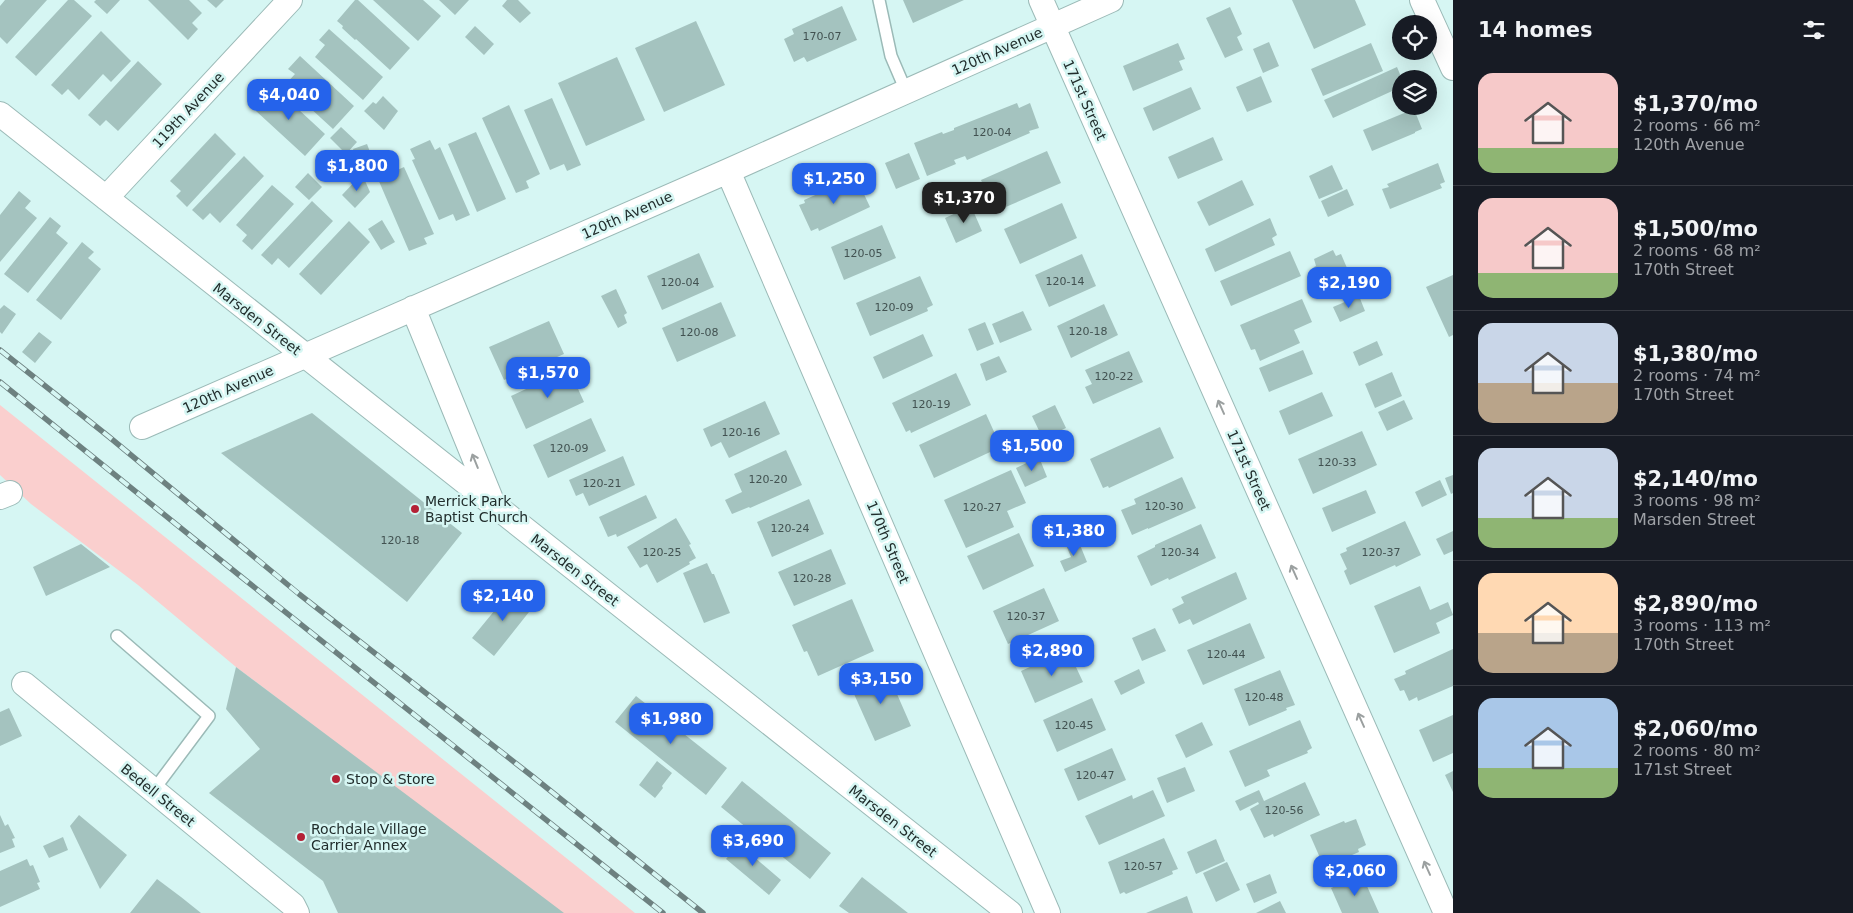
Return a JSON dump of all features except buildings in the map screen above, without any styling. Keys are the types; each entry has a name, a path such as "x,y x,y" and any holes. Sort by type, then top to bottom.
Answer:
{"street":[{"name":"119th Avenue","path":"106,198 290,0"},
{"name":"171st Street","path":"1041,0 1446,913"},
{"name":"120th Avenue","path":"142,427 728,171 1111,0"},
{"path":"1422,0 1453,68"},
{"name":"Marsden Street","path":"0,114 1010,913"},
{"name":"170th Street","path":"728,171 1048,913"},
{"path":"414,308 494,506"},
{"name":"Bedell Street","path":"24,684 295,909"}],"lane":[{"path":"879,0 891,56 906,91"},
{"path":"118,636 209,716 153,791"}],"shaded area":[{"path":"0,405 635,913 562,913 236,667 138,585 31,504 0,475"}],"railway":[{"path":"0,350 108,436 299,594 532,776 703,913"},
{"path":"0,382 663,913"}],"place":[{"name":"Merrick Park Baptist Church","path":"415,509"},
{"name":"Stop & Store","path":"336,779"},
{"name":"Rochdale Village Carrier Annex","path":"301,837"}]}
